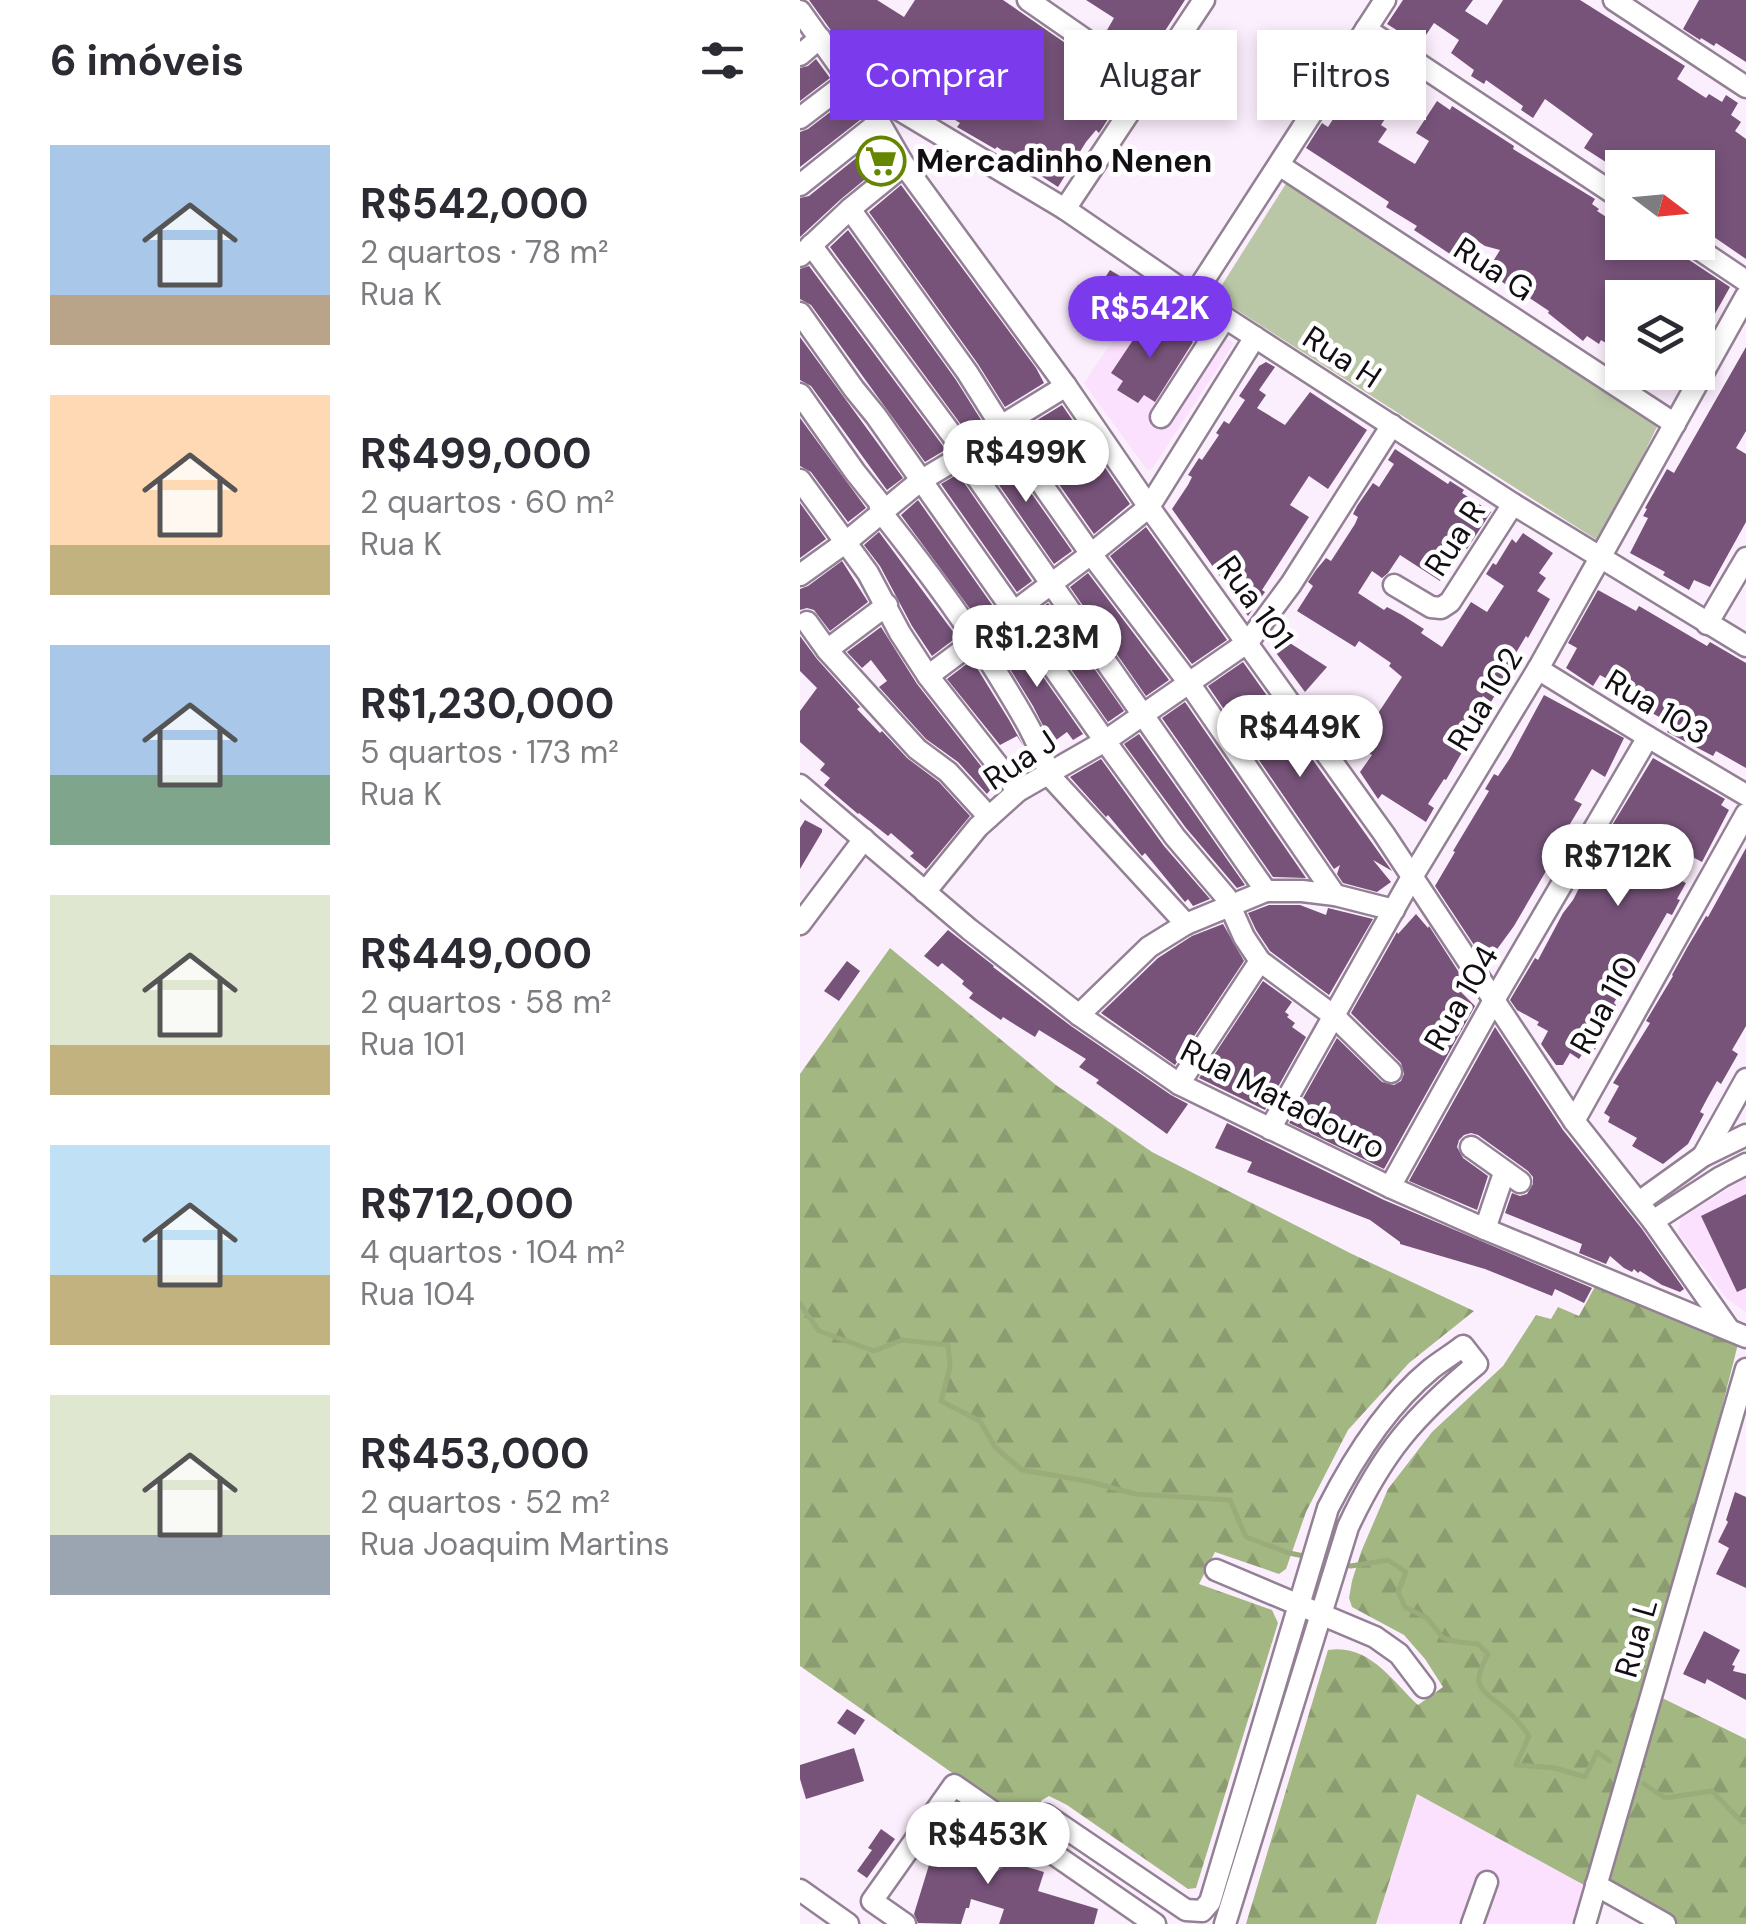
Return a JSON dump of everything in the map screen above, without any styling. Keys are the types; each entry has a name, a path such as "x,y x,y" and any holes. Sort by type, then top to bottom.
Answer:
{"street":[{"path":"1028,0 1071,30"},
{"path":"1184,30 1204,0"},
{"path":"1366,30 1385,0"},
{"path":"1614,0 1746,87"},
{"name":"Rua 101","path":"800,11 830,52"},
{"path":"800,55 820,38"},
{"path":"1426,70 1605,188"},
{"path":"800,118 830,95"},
{"name":"Rua H","path":"916,120 1065,210 1512,504 1746,646"},
{"path":"1065,210 1124,120"},
{"path":"1193,297 1308,120"},
{"path":"800,185 879,122"},
{"name":"Rua 101","path":"879,122 904,165 1066,386 1412,877 1574,1121 1737,1332"},
{"name":"Rua G","path":"1279,164 1676,424"},
{"path":"904,165 806,250 954,439 962,456 1266,891"},
{"path":"850,209 1336,895"},
{"path":"1715,260 1746,281"},
{"name":"Rua 102","path":"1270,1130 1412,877 1538,669 1746,296"},
{"path":"800,313 1104,741 1175,837 1226,897 1260,961 1334,1016 1391,1072"},
{"path":"1161,417 1225,318"},
{"path":"928,676 1150,507 1256,338"},
{"path":"803,569 846,542 920,481 1066,386"},
{"path":"800,394 976,638 1042,750 1049,775 1186,924"},
{"name":"Rua J","path":"925,892 988,817 1018,791 1104,741 1248,642 1290,584 1392,424"},
{"path":"800,480 846,542 928,676 1018,791"},
{"name":"Rua R","path":"1394,585 1430,607 1441,608 1450,602 1512,504"},
{"path":"1708,624 1746,558"},
{"path":"827,650 887,606"},
{"path":"806,622 917,748 948,772 988,817"},
{"name":"Rua 103","path":"1538,669 1746,795"},
{"name":"Rua 104","path":"1390,1186 1648,738"},
{"name":"Rua Matadouro","path":"800,785 925,892 1080,1015 1178,1084 1485,1229 1737,1332"},
{"name":"Rua 110","path":"1574,1121 1746,814"},
{"path":"800,924 864,839"},
{"path":"1080,1015 1149,947 1186,924 1266,891 1336,895 1394,910"},
{"path":"1178,1084 1260,961"},
{"path":"1702,1156 1746,1079"},
{"path":"1639,1202 1702,1156 1746,1135"},
{"path":"1471,1147 1512,1178 1485,1229"},
{"path":"1653,1221 1746,1164"},
{"path":"1046,1815 1186,1910 1202,1911 1215,1888 1328,1508 1377,1428 1431,1368 1464,1346 1477,1364 1400,1436 1371,1479 1348,1527 1225,1924"},
{"name":"Rua L","path":"1585,1924 1746,1369"},
{"path":"1216,1570 1388,1646 1410,1665 1424,1687"},
{"path":"905,1924 872,1901 954,1785 1154,1924"},
{"path":"1472,1924 1487,1882"},
{"path":"1596,1885 1666,1924"},
{"path":"800,1890 848,1924"}],"shaded area":[{"path":"1148,287 1234,343 1152,469 1147,470 1084,383"},
{"path":"1746,1178 1746,1312 1727,1299 1678,1233 1681,1218"},
{"path":"1417,1794 1584,1885 1572,1924 1376,1924"}],"green space":[{"path":"1287,182 1657,427 1600,542 1215,296"},
{"path":"890,948 1056,1085 1152,1152 1474,1311 1409,1363 1348,1430 1306,1512 1286,1569 1279,1574 1215,1552 1199,1584 1272,1610 1278,1623 1196,1888 1188,1889 1049,1796 1025,1824 800,1666 800,1074"},
{"path":"1598,1281 1738,1344 1584,1885 1417,1794 1376,1924 1246,1924 1328,1650 1342,1649 1367,1658 1418,1705 1443,1687 1404,1635 1352,1607 1349,1598 1361,1552 1388,1489 1432,1432 1503,1366 1536,1315 1551,1319 1558,1307 1579,1316"},
{"path":"1654,1694 1746,1739 1746,1924 1665,1924 1599,1890"}],"building":[{"path":"809,0 877,0 904,17 915,0 1003,0 1064,42 1064,120 1107,120 1099,133 1096,130 1086,142 1058,187 997,147 957,127 960,123 955,120 1044,120 1044,30 831,30"},
{"path":"1086,0 1185,0 1166,30 1107,30 1114,18"},
{"path":"1403,0 1473,0 1465,11 1487,25 1503,0 1580,0 1685,66 1677,79 1706,98 1709,94 1722,102 1726,95 1738,103 1731,115 1741,122 1735,131 1746,139 1746,259 1715,238 1715,150 1605,150 1605,162 1584,148 1593,134 1545,99 1533,118 1521,110 1523,106 1486,80 1484,84 1471,76 1474,70 1451,53 1459,40 1434,23 1426,35 1426,30 1397,30 1387,24"},
{"path":"1699,0 1746,0 1746,62 1683,29"},
{"path":"816,59 830,78 800,101 800,68"},
{"path":"1437,101 1450,110 1452,106 1595,199 1592,204 1605,216 1605,260 1689,260 1730,287 1715,314 1715,280 1605,280 1605,342 1601,340 1599,344 1587,336 1583,341 1525,295 1484,276 1500,250 1473,238 1459,260 1386,207 1389,202 1306,148 1322,123 1328,127 1332,120 1384,120 1381,125 1387,129 1378,142 1415,164 1429,141 1416,133"},
{"path":"830,112 830,120 860,120 800,167 800,132"},
{"path":"875,143 886,162 800,237 800,198 809,196"},
{"path":"901,185 1044,383 1005,407 869,212"},
{"path":"848,230 983,423 968,434 830,247"},
{"path":"809,266 945,450 925,462 811,305 800,299 800,269"},
{"path":"1110,270 1128,281 1103,320 1085,308"},
{"path":"1149,316 1193,342 1155,402 1144,395 1138,403 1117,390 1123,381 1111,373"},
{"path":"800,337 903,478 887,490 811,386 800,380"},
{"path":"1746,347 1746,431 1736,448 1746,454 1746,522 1710,587 1694,580 1689,590 1630,553 1648,518 1643,516 1645,508 1667,469 1674,473"},
{"path":"1266,362 1275,367 1259,390 1266,395 1257,408 1285,425 1310,392 1367,430 1328,489 1309,476 1290,505 1309,517 1248,616 1172,509 1192,477 1188,475 1219,435 1216,433 1224,421 1229,424 1245,400 1239,396"},
{"path":"1062,405 1130,504 1094,534 1021,430"},
{"path":"800,418 866,508 848,522 811,472 800,466"},
{"path":"998,446 1072,551 1054,564 981,459"},
{"path":"1395,449 1448,484 1450,481 1464,490 1462,493 1491,512 1440,581 1400,555 1382,578 1372,571 1358,593 1424,629 1421,633 1442,647 1471,602 1487,612 1504,586 1486,574 1512,539 1516,543 1523,533 1553,553 1539,573 1546,578 1537,591 1550,599 1511,661 1514,663 1491,702 1483,696 1467,722 1476,728 1428,804 1434,808 1426,822 1382,794 1378,799 1360,772 1372,755 1357,745 1402,677 1389,666 1391,663 1359,641 1355,647 1297,611 1313,586 1308,582 1316,570 1326,558 1331,561 1355,524 1358,517 1353,514 1357,506 1373,483 1379,487 1394,464 1388,460"},
{"path":"958,474 1032,581 1017,592 941,484"},
{"path":"918,500 995,609 979,621 901,515"},
{"path":"800,503 826,539 800,558"},
{"path":"1146,527 1227,640 1192,664 1110,556"},
{"path":"879,532 957,637 932,656 864,545"},
{"path":"842,561 868,602 830,631 814,610 800,610 800,589"},
{"path":"1088,573 1169,680 1146,696 1070,587"},
{"path":"1598,590 1636,611 1639,606 1707,646 1710,642 1746,663 1746,768 1716,751 1713,756 1667,732 1672,724 1641,707 1643,703 1632,693 1600,675 1593,686 1566,668 1577,648 1568,643"},
{"path":"1048,603 1124,711 1108,722 1033,615"},
{"path":"881,627 917,684 995,784 987,794 958,762 926,739 879,687 887,681 871,660 862,668 847,652"},
{"path":"1011,631 1083,734 1073,740 1067,732 1052,743 994,643"},
{"path":"800,636 860,707 857,709 907,758 939,782 970,816 926,869 891,833 888,836 824,785 830,778 820,770 825,764 800,742 800,711 817,688 800,671"},
{"path":"1279,636 1327,667 1305,692 1271,646"},
{"path":"972,660 1024,747 1017,736 1000,745 947,679"},
{"path":"1243,662 1392,871 1373,860 1391,882 1377,892 1343,883 1337,874 1340,865 1334,869 1208,686"},
{"path":"1544,695 1624,738 1605,777 1592,769 1574,800 1582,804 1564,834 1567,835 1514,926 1495,952 1480,943 1476,948 1435,886 1489,791 1485,789 1510,758"},
{"path":"1185,702 1306,878 1273,877 1162,718"},
{"path":"1139,734 1245,885 1237,888 1186,828 1124,744"},
{"path":"1653,758 1725,799 1721,805 1729,810 1702,862 1689,855 1676,878 1686,883 1677,899 1680,900 1672,915 1667,913 1631,972 1594,1051 1590,1049 1579,1059 1570,1053 1563,1065 1556,1065 1541,1044 1548,1031 1517,1010 1510,1000 1535,958 1538,960"},
{"path":"1101,759 1164,846 1210,899 1193,906 1188,899 1185,902 1145,853 1142,856 1070,777"},
{"path":"805,820 822,832 800,869 800,828"},
{"path":"1746,848 1746,1026 1732,1050 1738,1054 1721,1084 1717,1081 1708,1097 1688,1144 1663,1164 1632,1146 1637,1138 1608,1122 1610,1117 1604,1113 1619,1086 1613,1083 1650,1023 1646,1021"},
{"path":"1269,905 1300,905 1326,915 1328,908 1373,919 1329,995 1270,951 1256,930 1248,913"},
{"path":"1416,914 1429,926 1469,988 1453,984 1475,1006 1384,1169 1289,1123 1337,1038 1382,1082 1394,1085 1401,1081 1401,1063 1351,1013 1397,932"},
{"path":"1223,924 1244,961 1175,1065 1101,1013 1158,958 1192,936"},
{"path":"948,930 1071,1026 1188,1104 1167,1134 1096,1083 1099,1080 1079,1067 1086,1059 1039,1030 1035,1037 1003,1017 1001,1020 969,998 973,993 962,984 964,981 942,963 938,967 924,956"},
{"path":"847,961 860,971 839,1001 824,991"},
{"path":"1263,981 1292,1002 1285,1012 1287,1017 1295,1023 1292,1027 1306,1037 1265,1110 1199,1078"},
{"path":"1495,1027 1563,1130 1684,1289 1680,1292 1640,1271 1624,1268 1610,1256 1606,1264 1579,1253 1582,1244 1505,1213 1512,1193 1527,1194 1533,1177 1478,1135 1464,1135 1457,1147 1463,1158 1488,1176 1477,1210 1409,1181"},
{"path":"1227,1123 1384,1200 1592,1288 1584,1303 1555,1289 1552,1296 1485,1269 1400,1244 1370,1220 1247,1172 1252,1162 1215,1148"},
{"path":"1746,1194 1746,1288 1737,1292 1701,1216"},
{"path":"1735,1492 1746,1497 1746,1588 1716,1574 1729,1548 1718,1542 1728,1522"},
{"path":"1704,1631 1740,1650 1732,1665 1733,1671 1746,1674 1746,1700 1707,1679 1705,1684 1683,1674"},
{"path":"847,1709 865,1720 855,1735 837,1723"},
{"path":"854,1748 864,1781 806,1799 800,1765"},
{"path":"945,1821 990,1834 978,1854 982,1870 996,1872 1010,1862 1044,1872 1038,1891 1098,1909 1094,1924 999,1924 1004,1909 971,1899 961,1924 918,1923 914,1914"},
{"path":"881,1829 895,1839 867,1878 857,1871"}],"waterway":[{"path":"800,1304 819,1331 874,1351 902,1340 948,1345 950,1367 941,1401 980,1421 995,1447 1022,1470 1135,1494 1230,1500 1246,1537 1309,1557"},
{"path":"1345,1565 1388,1560 1406,1572 1398,1592 1405,1607 1427,1618 1443,1638 1478,1644 1488,1654 1480,1671 1481,1688 1529,1736 1516,1765 1555,1768 1585,1777 1597,1752 1610,1761"},
{"path":"1644,1784 1665,1798 1712,1791 1746,1822"}],"place":[{"name":"Mercadinho Nenen","path":"881,161"}]}
